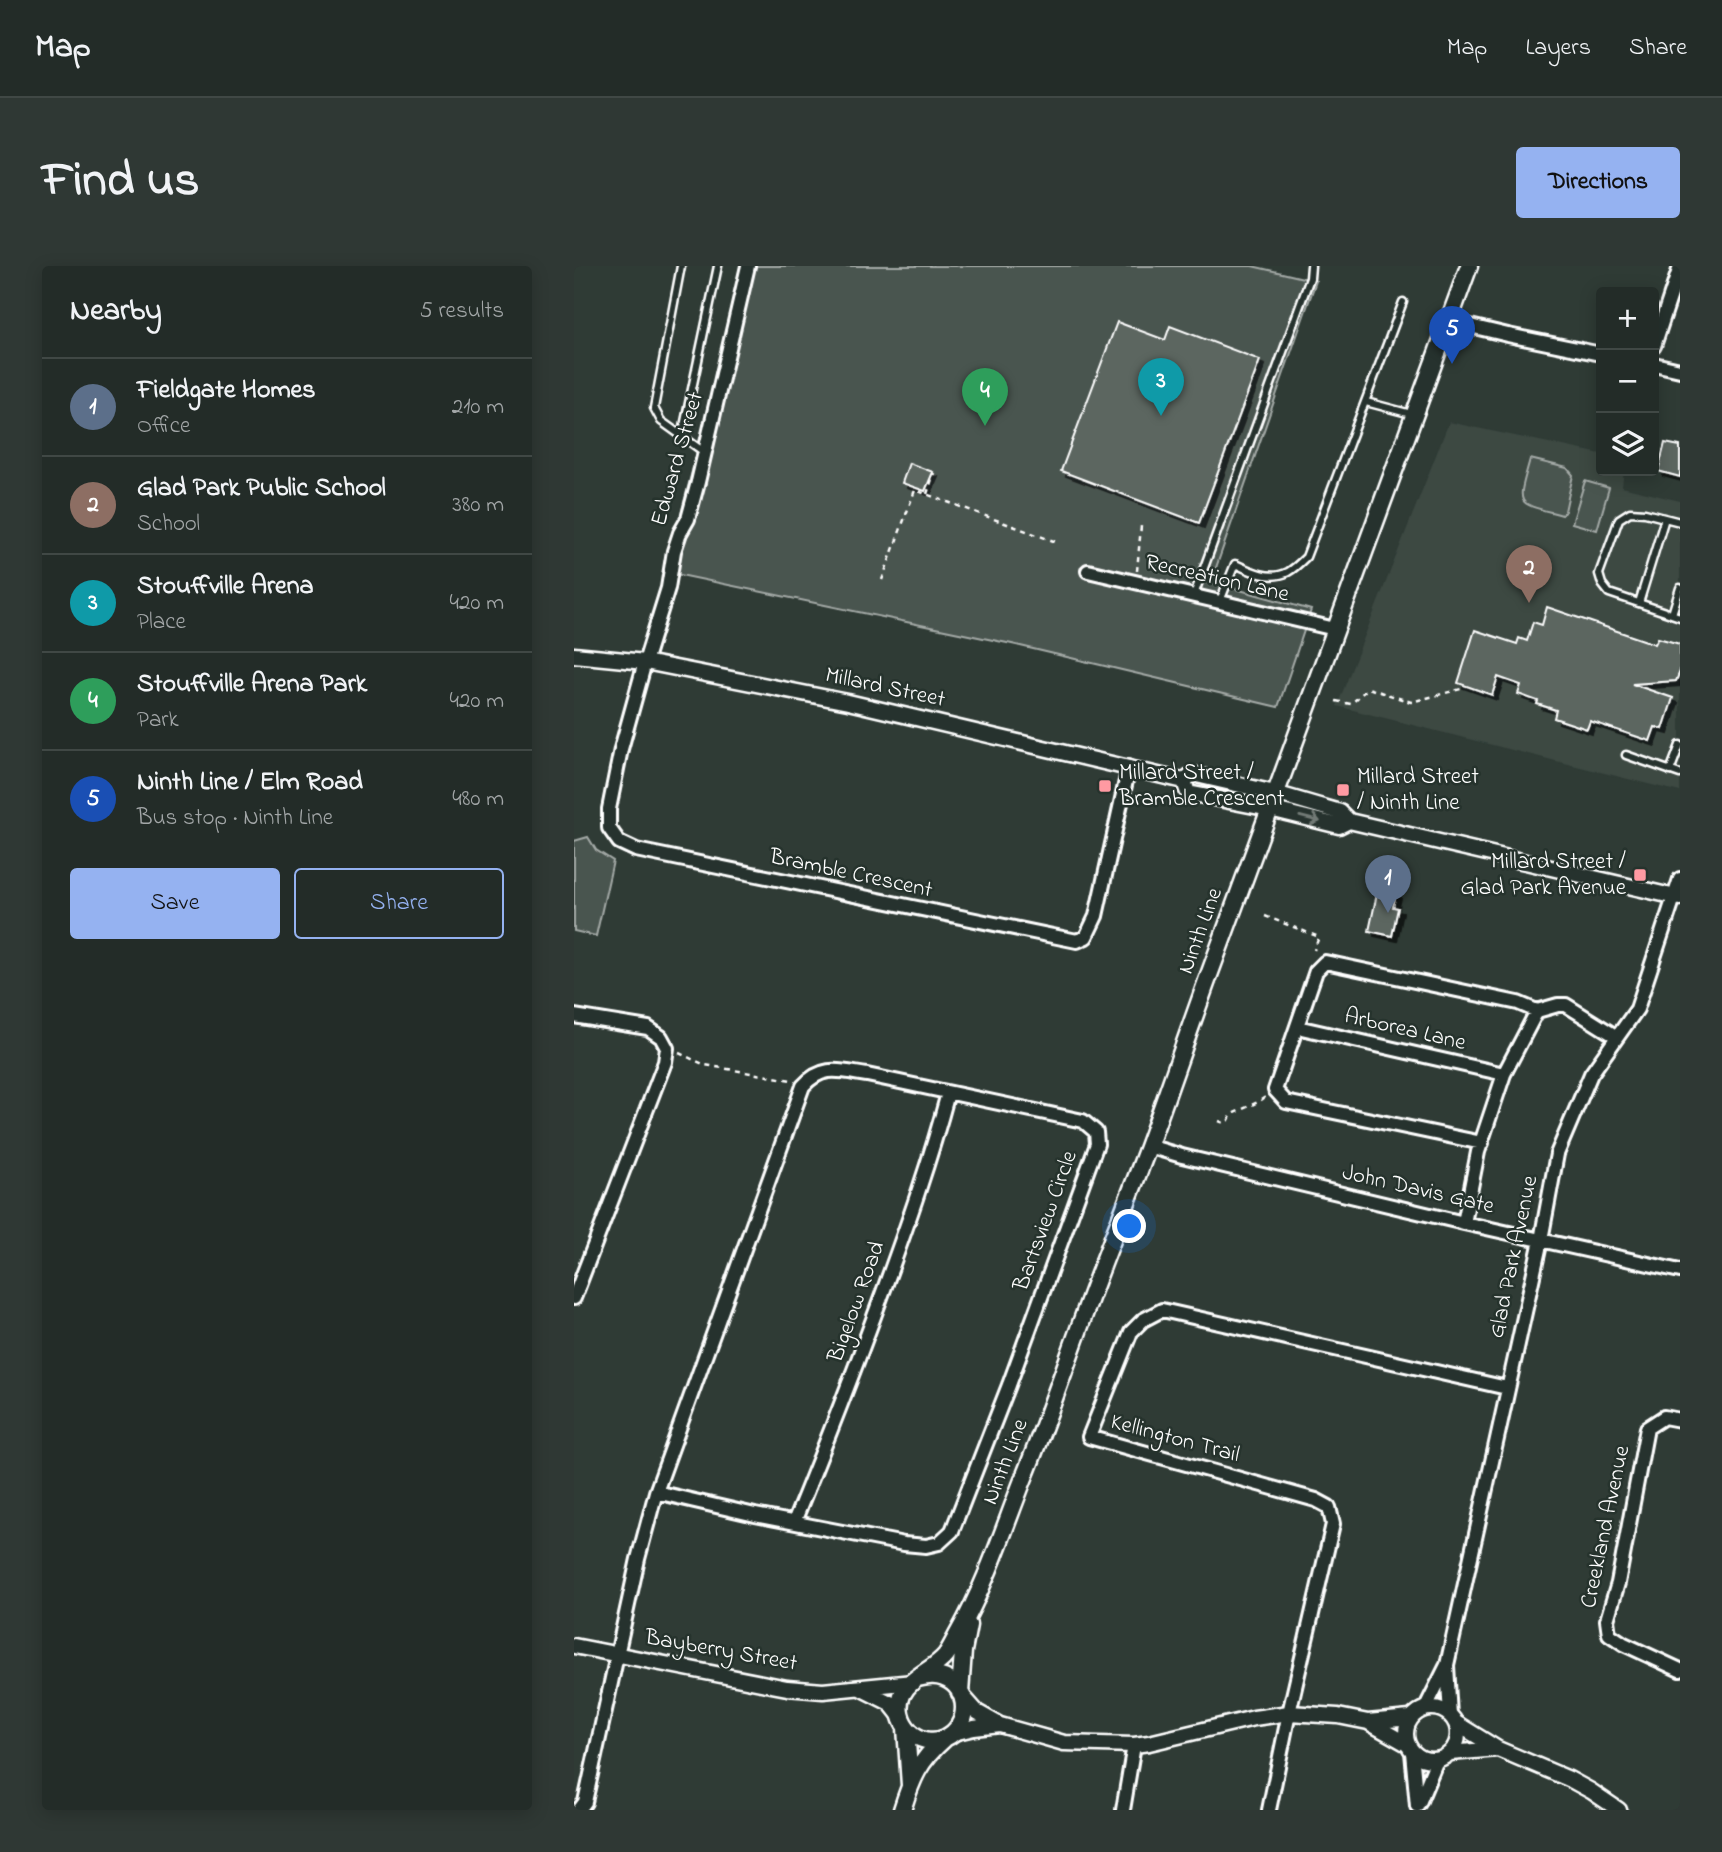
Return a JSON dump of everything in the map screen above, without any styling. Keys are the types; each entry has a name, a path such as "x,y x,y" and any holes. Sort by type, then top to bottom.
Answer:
{"main road":[{"name":"Ninth Line","path":"916,1680 946,1656 972,1609 1059,1388 1087,1305 1148,1146 1469,266"},
{"name":"Ninth Line","path":"961,1694 962,1651 972,1609"},
{"path":"902,1810 910,1785 929,1753 959,1727 965,1714 964,1699 957,1686 944,1678 931,1675 916,1680 901,1697 899,1710 903,1722 910,1785"},
{"path":"903,1722 910,1733 922,1740 936,1741 949,1736"}],"street":[{"name":"Edward Street","path":"645,662 668,588 674,551 688,519 748,266"},
{"path":"1659,331 1680,267"},
{"path":"1449,321 1596,353"},
{"path":"1659,365 1680,370"},
{"name":"Recreation Lane","path":"1088,571 1335,629"},
{"name":"Millard Street","path":"574,655 645,662 848,702 1184,781 1192,774 1272,801 1340,812 1349,821 1677,898"},
{"name":"Bramble Crescent","path":"645,662 621,749 609,809 609,828 619,842 636,850 1077,941 1086,937 1096,916 1129,767"},
{"name":"Glad Park Avenue","path":"1425,1709 1447,1665 1541,1240 1557,1154 1591,1074 1637,1009 1677,898 1680,879"},
{"path":"1482,1143 1286,1102 1275,1090 1316,971 1325,962 1518,1003 1537,1011 1558,1004 1566,1005 1617,1037"},
{"path":"1464,1223 1478,1152 1504,1074 1537,1011"},
{"path":"574,1016 648,1028 661,1037 667,1048 665,1062 574,1298"},
{"name":"Arborea Lane","path":"1297,1027 1504,1074"},
{"name":"Bartsview Circle","path":"656,1492 866,1537 926,1546 939,1543 953,1531 1097,1144 1096,1132 1083,1121 867,1075 836,1070 824,1071 812,1076 803,1086"},
{"path":"581,1809 585,1802 638,1559 656,1492 803,1086"},
{"name":"Bigelow Road","path":"794,1522 839,1412 900,1246 937,1136 948,1093"},
{"name":"John Davis Gate","path":"1148,1146 1464,1223 1680,1271"},
{"name":"Kellington Trail","path":"1289,1713 1333,1524 1329,1507 1317,1500 1089,1437 1131,1332 1143,1320 1163,1310 1507,1388"},
{"name":"Creekland Avenue","path":"1680,1420 1664,1417 1647,1428 1618,1583 1607,1620 1609,1634 1624,1644 1680,1670"},
{"name":"Bayberry Street","path":"574,1646 787,1688 823,1691 916,1680"},
{"name":"Glad Park Avenue","path":"1447,1665 1453,1719"},
{"path":"860,1688 890,1703 903,1722"},
{"path":"961,1694 977,1712 1000,1725 1064,1743 1134,1745 1167,1740 1254,1718 1289,1713 1338,1716 1368,1722 1410,1718"},
{"path":"1417,1808 1406,1727 1417,1712 1434,1708 1443,1711 1498,1749 1569,1779 1619,1810"},
{"path":"1269,1810 1289,1713"},
{"path":"1417,1808 1444,1756 1458,1739 1453,1719"},
{"path":"1368,1722 1424,1759 1498,1749"},
{"path":"949,1736 974,1728 1000,1725"},
{"path":"1123,1810 1134,1745"}],"lane":[{"path":"681,266 654,408 661,421 704,453"},
{"path":"682,436 718,266"},
{"path":"1194,595 1310,278 1311,266"},
{"path":"1220,601 1235,564 1270,577 1289,572 1306,557 1403,302"},
{"path":"1366,402 1415,415"},
{"path":"1680,522 1630,512 1619,519 1599,574 1609,593 1680,617"},
{"path":"1639,603 1665,518"},
{"path":"1672,614 1680,588"},
{"path":"1671,771 1680,745"},
{"path":"1626,755 1680,774"}],"path":[{"path":"926,494 934,473"},
{"path":"882,580 915,489 1059,544"},
{"path":"1136,582 1141,526"},
{"path":"1336,701 1351,704 1368,688 1411,702 1461,689"},
{"path":"1265,916 1318,937 1314,950"},
{"path":"667,1048 705,1065 797,1081 803,1086"},
{"path":"1219,1121 1224,1123 1232,1114 1258,1102 1275,1090"}],"shaded area":[{"path":"745,266 1252,266 1316,281 1211,582 1311,610 1278,707 1012,644 666,572"},
{"path":"1449,422 1596,453 1596,476 1623,476 1622,487 1680,501 1680,792 1337,706"},
{"path":"1530,459 1567,468 1573,475 1562,515 1535,508 1523,500 1523,486"},
{"path":"1585,481 1609,488 1597,530 1572,523"},
{"path":"588,837 596,850 613,861 596,936 574,931 574,841"}],"building":[{"path":"1117,322 1165,340 1170,326 1260,360 1199,523 1061,471"},
{"path":"1665,443 1680,446 1680,477 1659,471"},
{"path":"909,463 933,472 925,491 902,483"},
{"path":"1547,607 1655,644 1658,638 1680,644 1680,671 1676,681 1632,684 1673,698 1663,729 1655,727 1650,741 1590,721 1587,729 1554,718 1556,710 1518,694 1521,685 1498,677 1492,695 1458,683 1475,630 1517,644 1519,638 1527,641 1533,622 1542,625"},
{"path":"1378,889 1396,893 1393,907 1398,908 1392,936 1369,931"}],"place":[{"name":"Ninth Line / Elm Road","path":"1452,364"},
{"name":"Stouffville Arena","path":"1161,416"},
{"name":"Stouffville Arena Park","path":"985,426"},
{"name":"Glad Park Public School","path":"1529,603"},
{"name":"Millard Street / Bramble Crescent","path":"1105,786"},
{"name":"Millard Street / Ninth Line","path":"1343,790"},
{"name":"Millard Street / Glad Park Avenue","path":"1640,875"},
{"name":"Fieldgate Homes","path":"1388,913"}]}
